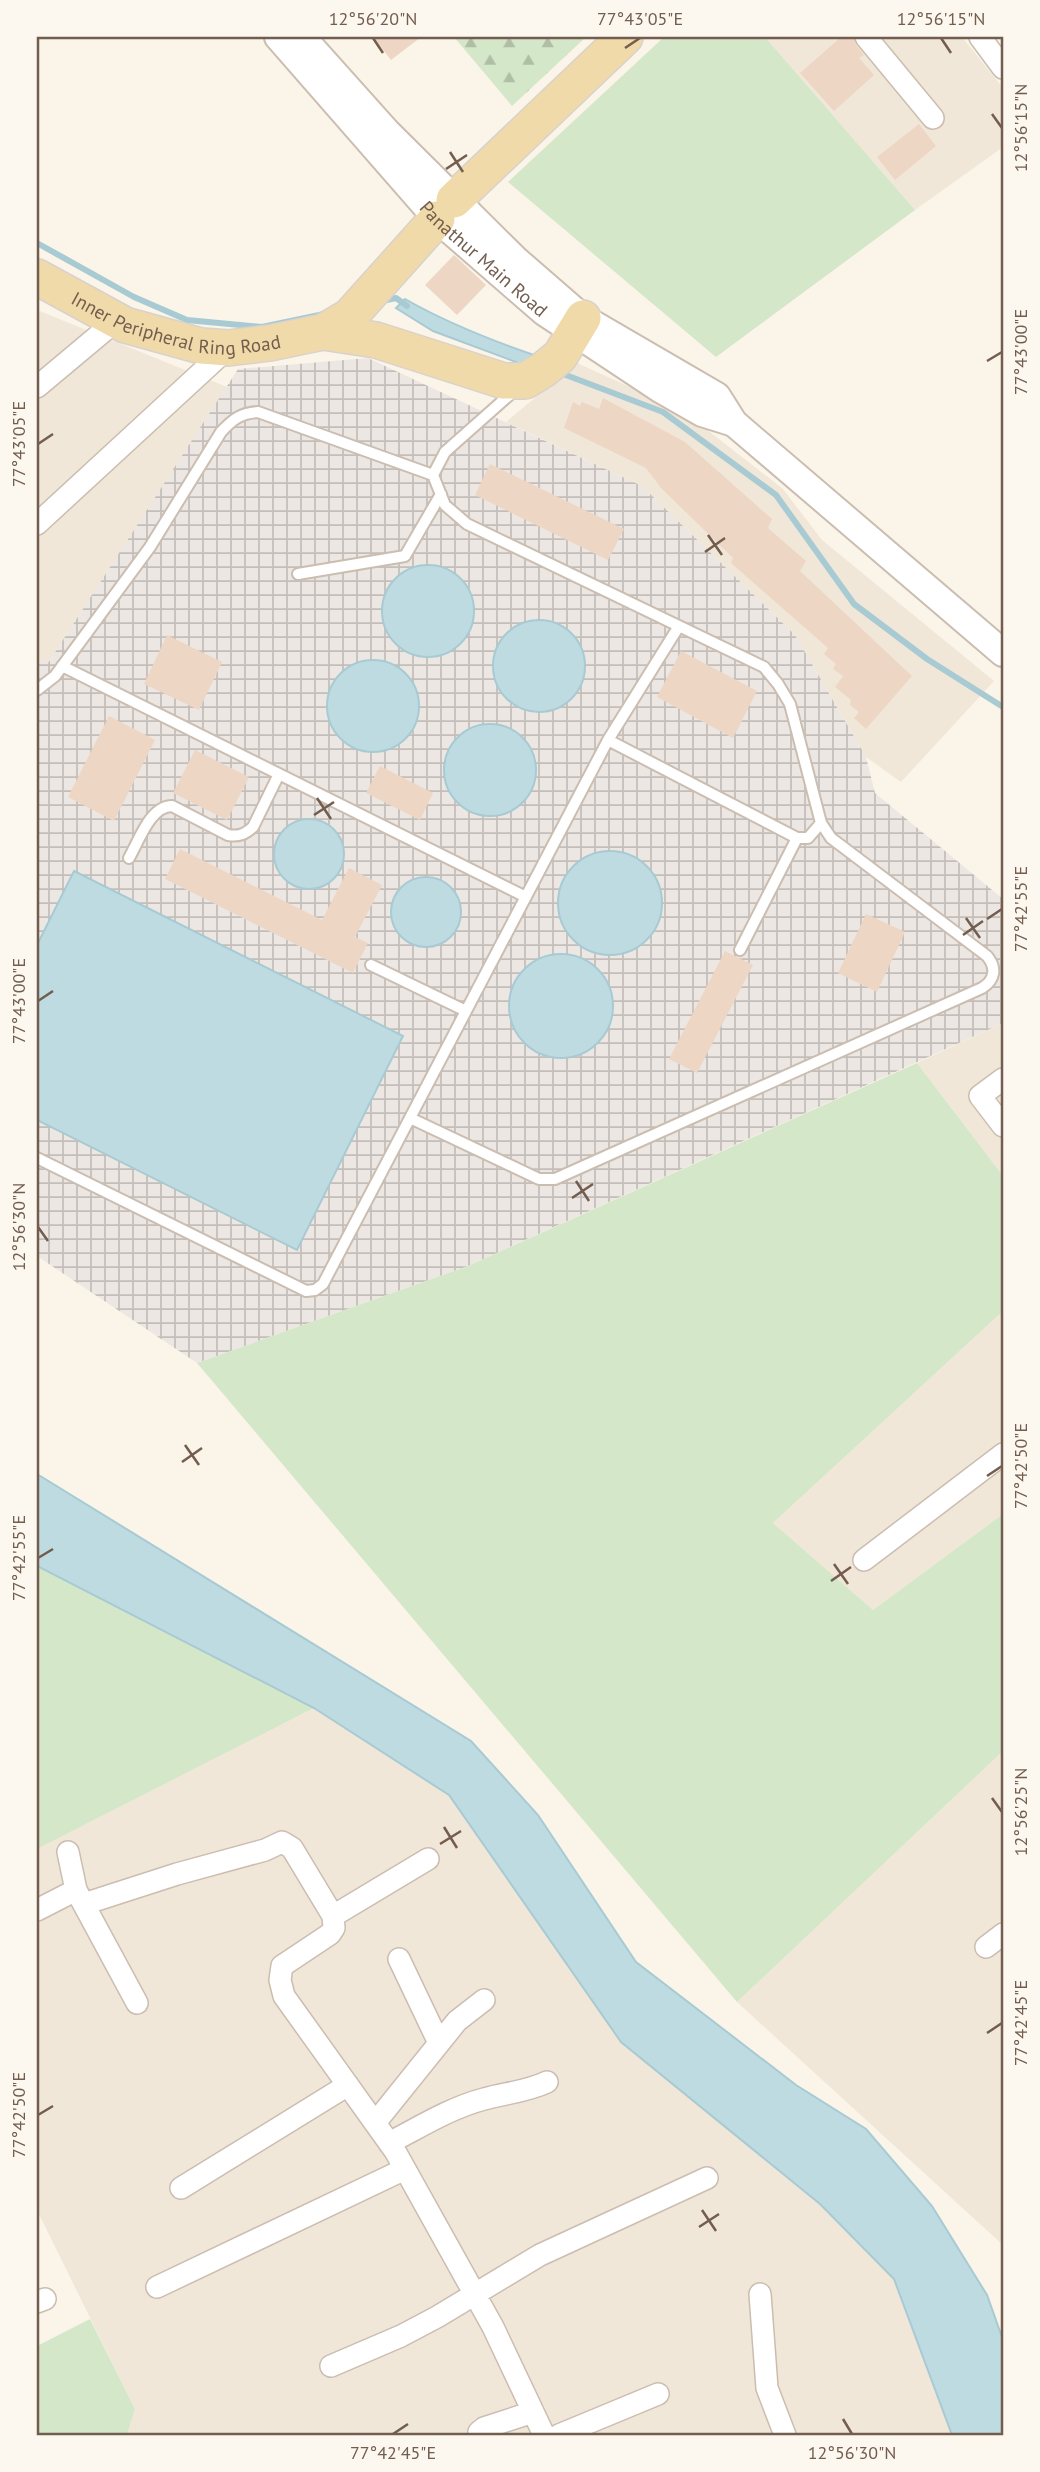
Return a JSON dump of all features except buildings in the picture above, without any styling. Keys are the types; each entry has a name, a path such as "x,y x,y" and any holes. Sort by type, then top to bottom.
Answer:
{"main road":[{"path":"347,315 445,210 625,37"},
{"name":"Inner Peripheral Ring Road","path":"37,277 125,325 201,346 228,348 270,343 347,315 376,340 504,381 557,352"}],"street":[{"name":"Panathur Main Road","path":"278,37 544,312 557,352 702,413 734,423 1003,653"},
{"name":"Panathur Main Road","path":"302,37 387,132 445,210"},
{"path":"866,37 933,118"},
{"path":"980,37 1003,68"},
{"path":"37,387 117,320"},
{"path":"37,524 228,348"},
{"path":"1003,1079 981,1096 1003,1126"},
{"path":"864,1560 1003,1454"},
{"path":"37,1910 265,1850 282,1842 292,1848 333,1916 334,1928 330,1934 282,1966 284,1996 405,2169 475,2294 544,2435"},
{"path":"68,1852 80,1897 137,2003"},
{"path":"333,1916 428,1859"},
{"path":"986,1947 1003,1934"},
{"path":"400,1959 439,2043"},
{"path":"375,2123 457,2021 484,2000"},
{"path":"389,2143 454,2110 483,2099 530,2090 547,2082"},
{"path":"181,2188 348,2085"},
{"path":"157,2287 405,2169"},
{"path":"331,2366 401,2336 540,2256 707,2178"},
{"path":"760,2294 767,2388 785,2435"},
{"path":"559,2435 658,2394"},
{"path":"480,2435 479,2432 484,2428 533,2412"}],"lane":[{"path":"433,475 446,452 557,352"},
{"path":"37,690 50,681 62,666 150,547 221,432 232,420 244,413 258,412 433,475 445,505 467,524 765,667 790,704 821,823 831,838 987,956 994,968 987,985 555,1180 540,1179 410,1118"},
{"path":"298,574 405,556 441,494"},
{"path":"37,1158 306,1291 315,1290 323,1284 608,740 680,626"},
{"path":"62,666 526,897"},
{"path":"608,740 797,838 808,838 821,823"},
{"path":"129,858 155,813 164,806 173,806 228,835 248,832 279,774"},
{"path":"740,950 797,838"},
{"path":"371,965 466,1011"}],"shaded area":[{"path":"765,37 962,37 1003,88 1003,147 915,210"},
{"path":"37,310 227,387 48,663 37,658"},
{"path":"368,358 642,486 795,635 866,757 875,793 1003,899 1003,1023 468,1266 197,1363 37,1256 37,658 48,663 238,369"},
{"path":"577,363 683,411 783,489 822,540 994,681 901,782 866,757 795,635 642,486 506,422"},
{"path":"1003,1023 1003,1176 917,1063"},
{"path":"1003,1311 1003,1514 873,1610 773,1523"},
{"path":"314,1708 449,1795 621,2042 820,2204 894,2279 952,2435 127,2435 135,2409 37,2210 37,1849"},
{"path":"1003,1751 1003,2245 737,2002"}],"green space":[{"path":"454,37 586,37 512,106"},
{"path":"664,37 765,37 915,210 716,357 508,182"},
{"path":"917,1063 1003,1176 1003,1311 773,1523 873,1610 1003,1514 1003,1751 737,2002 197,1363 468,1266"},
{"path":"37,1566 314,1708 37,1849"},
{"path":"90,2319 135,2409 127,2435 37,2435 37,2346"}],"water":[{"path":"405,299 472,332 543,358 532,368 433,331 396,308"},
{"path":"428,565 446,568 461,578 471,593 474,611 471,629 461,644 446,654 428,657 410,654 395,644 385,629 382,611 385,593 395,578 410,568"},
{"path":"539,620 557,623 572,633 582,648 585,666 582,684 572,699 557,709 539,712 521,709 506,699 496,684 493,666 496,648 506,633 521,623"},
{"path":"373,660 391,663 406,673 416,688 419,706 416,724 406,739 391,749 373,752 355,749 340,739 330,724 327,706 330,688 340,673 355,663"},
{"path":"490,724 508,727 523,737 533,752 536,770 533,788 523,803 508,813 490,816 472,813 457,803 447,788 444,770 447,752 457,737 472,727"},
{"path":"316,819 329,825 338,834 342,840 342,868 334,879 323,887 302,889 284,879 276,868 274,847 284,829 295,821"},
{"path":"610,851 630,855 653,874 658,883 662,903 658,923 639,946 630,951 610,955 590,951 567,932 562,923 558,903 562,883 581,860 590,855"},
{"path":"74,871 403,1036 297,1250 37,1120 37,945"},
{"path":"433,877 446,883 455,892 459,898 459,926 451,937 440,945 419,947 401,937 393,926 391,905 401,887 412,879"},
{"path":"561,954 581,958 604,977 609,986 613,1006 609,1026 590,1049 581,1054 561,1058 541,1054 518,1035 513,1026 509,1006 513,986 532,963 541,958"},
{"path":"37,1474 471,1741 538,1815 636,1962 796,2085 866,2129 932,2206 987,2295 1003,2340 1003,2435 952,2435 894,2279 820,2204 621,2042 449,1795 314,1708 37,1566"}],"waterway":[{"path":"37,243 134,297 187,320 262,327 324,314"},
{"path":"382,301 396,298 407,306"},
{"path":"558,372 663,412 776,495 854,604 927,659 1003,707"}]}
